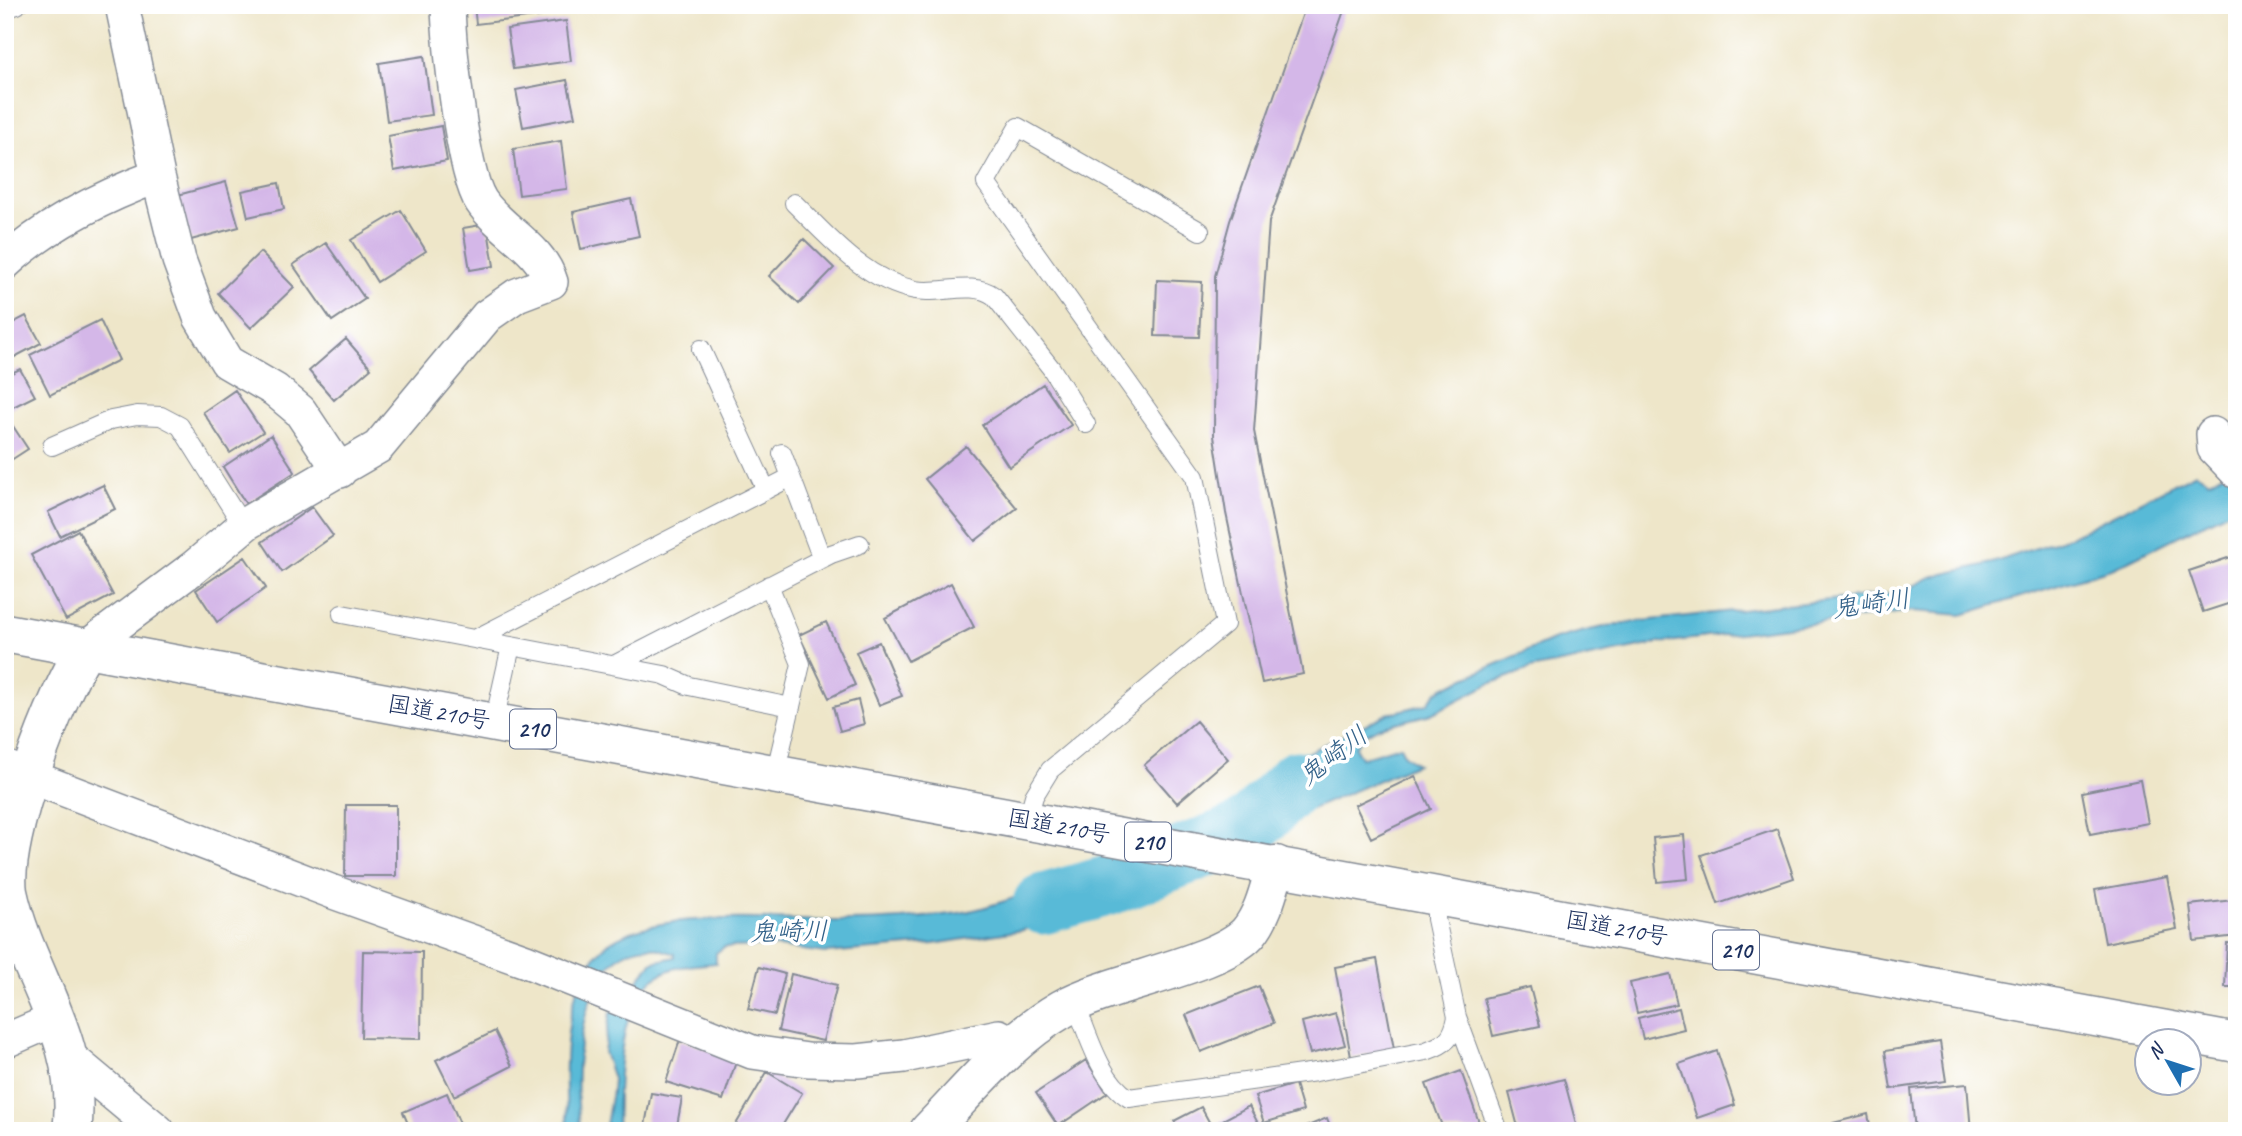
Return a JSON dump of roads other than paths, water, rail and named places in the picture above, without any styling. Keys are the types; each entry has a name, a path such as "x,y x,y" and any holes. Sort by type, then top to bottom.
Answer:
{"main road":[{"name":"国道210号","path":"5,633 2237,1043"},
{"path":"72,1131 74,1094 68,1056 7,891 6,864 17,771 87,647"},
{"path":"929,1131 1013,1046 1039,1024 1110,987 1200,959 1238,941 1260,913 1276,865"}],"street":[{"path":"122,5 158,176 187,285 220,355 234,369 275,390 300,411 340,471"},
{"path":"87,647 243,526 340,471 388,438 486,316 517,295 551,282 543,264 489,211 477,193 459,107 448,5"},
{"path":"5,263 70,217 117,191 158,176"},
{"path":"2214,441 2237,472"},
{"path":"17,771 408,920 526,961 713,1039 752,1052 808,1060 858,1061 904,1056 999,1036 1013,1046"},
{"path":"5,1041 56,1019"},
{"path":"68,1056 158,1131"}],"lane":[{"path":"5,9 16,5"},
{"path":"1044,824 1034,796 1050,770 1225,624 1195,477 986,183 1018,127 1200,231"},
{"path":"794,203 848,255 875,275 915,290 968,289 988,292 994,296 1051,368 1086,424"},
{"path":"701,349 766,490"},
{"path":"52,446 111,420 137,415 161,416 180,426 243,526"},
{"path":"782,453 822,559"},
{"path":"475,639 791,477"},
{"path":"614,665 769,585 860,544"},
{"path":"769,585 801,664 775,774"},
{"path":"342,614 664,675 689,686 791,707"},
{"path":"494,722 511,646"},
{"path":"1436,895 1436,919 1457,1017 1499,1131"},
{"path":"1075,1003 1108,1076 1118,1091 1129,1098 1316,1072 1426,1051 1443,1045 1454,1032 1457,1017"}],"water":[{"path":"2237,467 2237,507 2114,568 1962,615 1913,611 1660,643 1530,669 1489,684 1431,714 1379,727 1363,736 1355,747 1361,758 1400,746 1404,755 1417,764 1297,815 1265,841 1184,824 1222,814 1238,805 1300,756 1387,714 1427,704 1436,692 1449,685 1555,639 1625,623 1902,592 1931,577 1992,563 2072,536 2196,473 2209,481"},
{"path":"1085,872 1159,886 1120,908 1057,916 1023,930 933,944 826,953 771,946 724,947 716,953 716,963 667,971 650,982 637,999 628,1019 620,1066 617,1131 605,1131 613,1079 604,1052 610,1014 653,962 675,957 675,954 649,947 625,953 606,969 593,993 584,1021 578,1081 581,1131 568,1131 566,1060 572,1009 579,985 589,965 603,948 625,935 653,926 685,921 861,921 959,913 1005,901"}],"waterway":[{"name":"鬼崎川","path":"1043,904 1107,886 1245,831 1297,781"}]}
